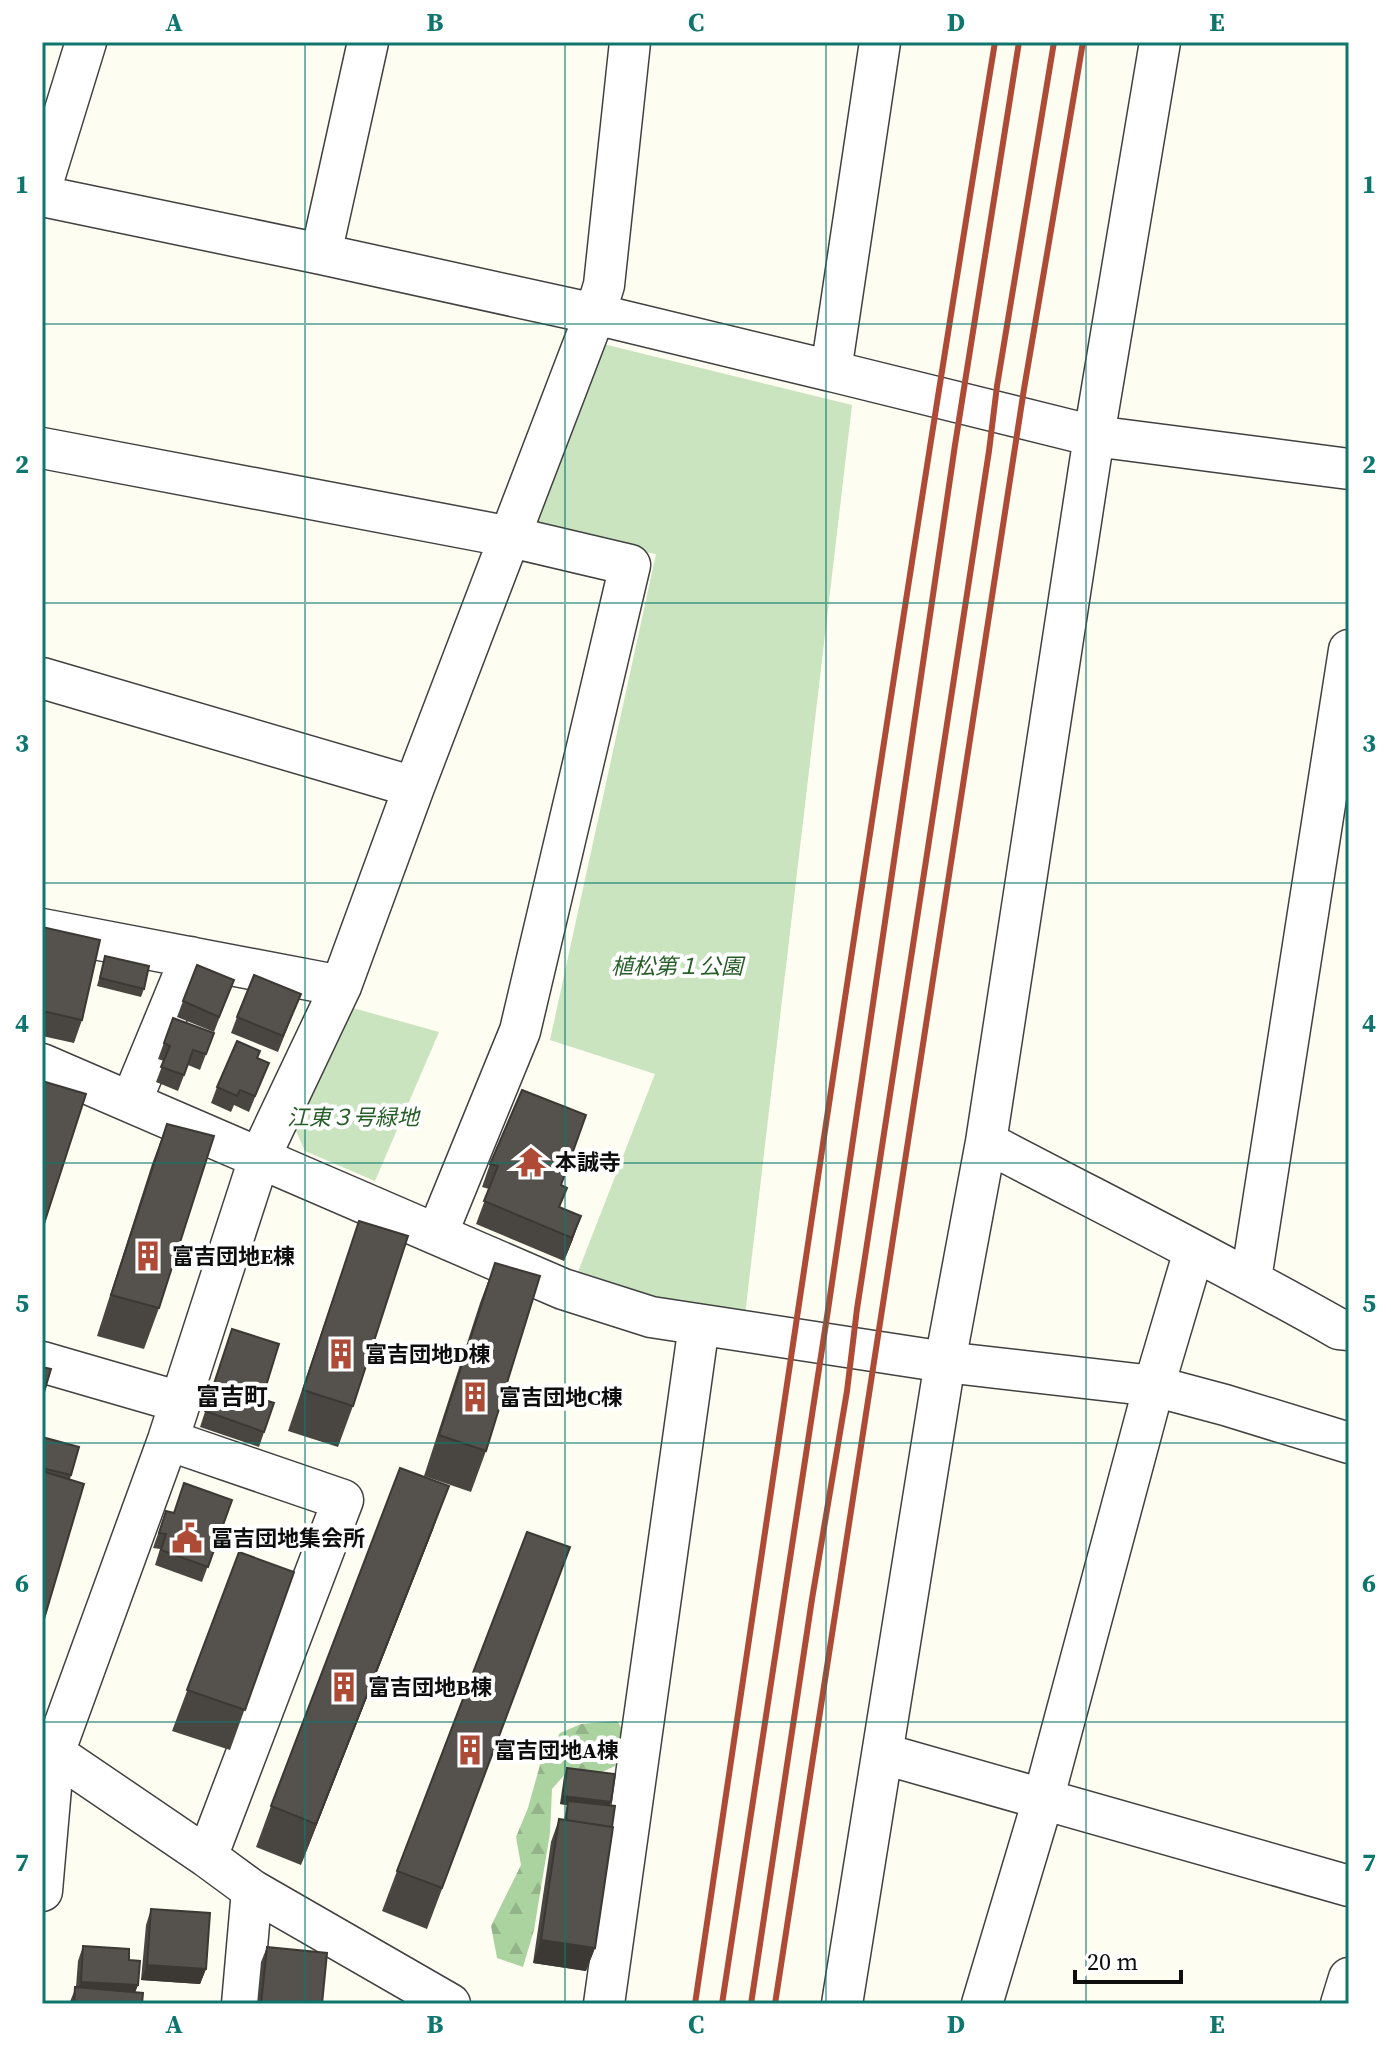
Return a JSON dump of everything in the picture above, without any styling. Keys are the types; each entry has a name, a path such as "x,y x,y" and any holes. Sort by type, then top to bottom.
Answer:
{"street":[{"path":"42,185 86,42"},
{"path":"321,254 368,42"},
{"path":"42,1891 48,1747 168,1440 259,1159 341,986 595,314 604,285 630,42"},
{"path":"831,371 880,42"},
{"path":"842,2004 945,1362 986,1142 1094,436 1160,42"},
{"path":"42,196 595,314 1094,436 1349,469"},
{"path":"42,448 511,537 630,565 520,1031 437,1234"},
{"path":"1251,1279 1349,650"},
{"path":"42,678 414,787"},
{"path":"42,929 341,986"},
{"path":"131,1102 191,957"},
{"path":"42,1064 563,1289 651,1317 945,1362 1154,1386 1349,1443"},
{"path":"986,1142 1251,1279 1339,1329 1349,1330"},
{"path":"982,2004 1043,1800 1154,1386 1194,1251"},
{"path":"604,2004 699,1325"},
{"path":"42,1362 180,1402"},
{"path":"168,1440 343,1500 207,1857"},
{"path":"48,1747 252,1890 436,2000"},
{"path":"884,1754 1349,1886"},
{"path":"242,2004 252,1890"},
{"path":"1341,2004 1349,1978"}],"green space":[{"name":"植松第１公園","path":"595,342 852,405 745,1315 631,1300 576,1277 655,1074 550,1040 656,554 534,532"},
{"name":"江東３号緑地","path":"353,1008 439,1032 375,1181 305,1151 296,1131"},
{"path":"617,1721 625,1733 615,1766 587,1779 567,1772 552,1789 550,1833 534,1930 523,1967 497,1958 491,1926 521,1865 516,1837 540,1765 560,1733 581,1724"}],"building":[{"path":"42,927 100,940 82,1020 42,1011"},
{"path":"105,956 149,966 144,989 100,978"},
{"path":"197,965 234,980 219,1017 183,1001"},
{"path":"254,975 301,994 283,1036 237,1017"},
{"path":"173,1018 214,1033 206,1054 193,1050 184,1075 161,1067 170,1046 164,1043"},
{"path":"237,1041 260,1051 257,1058 269,1063 255,1096 240,1090 237,1096 217,1087"},
{"path":"42,1081 86,1094 42,1230"},
{"name":"本誠寺","path":"522,1090 586,1115 561,1185 567,1188 559,1207 581,1216 572,1238 484,1201 498,1166 490,1164"},
{"name":"富吉団地E棟","path":"167,1124 214,1136 159,1308 111,1295"},
{"name":"富吉団地D棟","path":"359,1221 408,1236 353,1406 303,1390"},
{"name":"富吉団地C棟","path":"495,1263 540,1276 486,1451 439,1435"},
{"path":"232,1329 279,1344 262,1399 274,1403 264,1432 205,1411"},
{"path":"42,1367 51,1369 42,1399"},
{"path":"42,1437 79,1447 71,1475 42,1468"},
{"name":"富吉団地B棟","path":"400,1468 449,1486 316,1824 271,1806"},
{"path":"42,1471 84,1484 42,1626"},
{"name":"冨吉団地集会所","path":"184,1483 232,1500 208,1567 161,1550 166,1534 159,1533 166,1511 174,1513"},
{"name":"富吉団地A棟","path":"527,1532 570,1547 442,1888 397,1871"},
{"path":"239,1552 294,1572 245,1710 187,1690"},
{"path":"567,1768 615,1774 611,1802 563,1796"},
{"path":"568,1801 615,1806 612,1827 566,1820"},
{"path":"559,1819 613,1827 595,1948 541,1940"},
{"path":"151,1909 210,1913 206,1969 147,1965"},
{"path":"83,1946 129,1949 129,1960 140,1961 138,1985 81,1982"},
{"path":"267,1947 327,1953 322,2004 261,2004"},
{"path":"75,1987 143,1993 142,2004 74,2004"}],"railway":[{"path":"695,2004 879,777 995,42"},
{"path":"722,2004 955,445 1019,42"},
{"path":"751,2004 847,1391 997,386 1054,42"},
{"path":"775,2004 1024,389 1083,42"}],"place":[{"name":"本誠寺","path":"531,1162"},
{"name":"富吉団地E棟","path":"148,1256"},
{"name":"富吉団地D棟","path":"341,1354"},
{"name":"富吉団地C棟","path":"475,1397"},
{"name":"冨吉団地集会所","path":"187,1538"},
{"name":"富吉団地B棟","path":"344,1687"},
{"name":"富吉団地A棟","path":"470,1750"}],"district":[{"name":"富吉町","path":"232,1397"}]}
